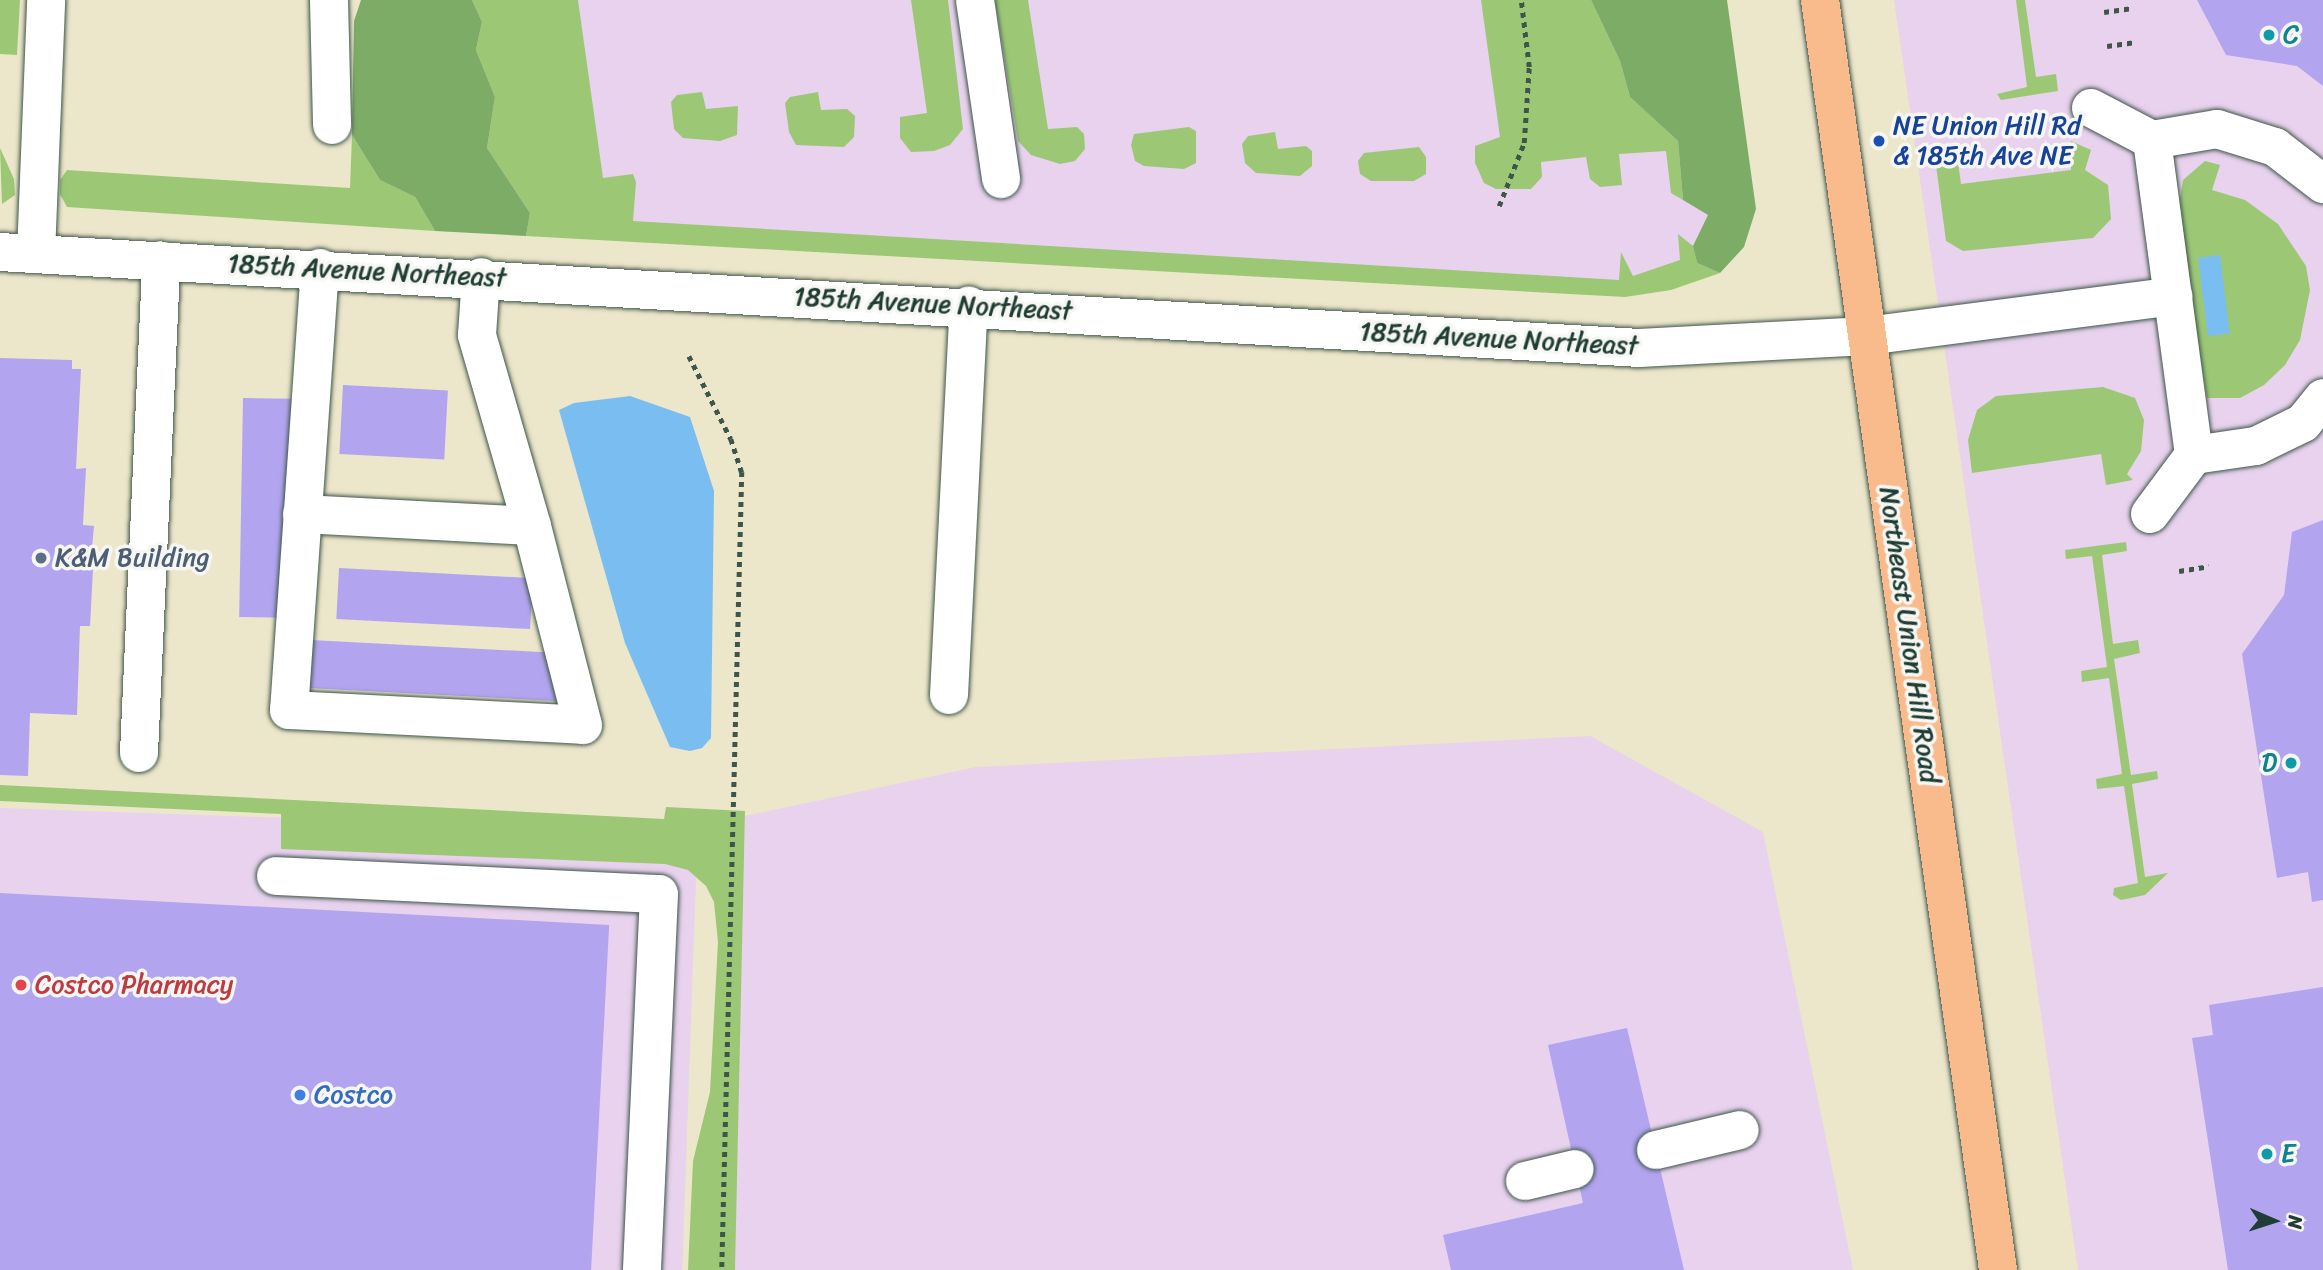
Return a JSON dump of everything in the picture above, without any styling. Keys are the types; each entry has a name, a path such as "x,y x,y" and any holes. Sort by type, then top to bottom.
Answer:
{"main road":[{"name":"Northeast Union Hill Road","path":"1820,0 1998,1270"}],"street":[{"path":"18,253 46,0"},
{"path":"329,0 332,125"},
{"path":"975,0 1001,179"},
{"path":"2091,108 2152,140 2217,129 2275,147 2323,184"},
{"path":"2150,514 2193,455 2152,140"},
{"name":"185th Avenue Northeast","path":"18,253 481,277 1640,348 1867,336 2173,296"},
{"path":"139,753 161,260"},
{"path":"320,268 289,710 583,725 532,526 477,335 481,277"},
{"path":"949,695 969,306"},
{"path":"2193,455 2256,446 2303,423 2323,398"},
{"path":"302,514 532,526"},
{"path":"276,876 659,894 642,1270"},
{"path":"1656,1150 1740,1130"},
{"path":"1525,1181 1575,1169"}],"path":[{"path":"1499,206 1524,143 1529,67 1521,0"},
{"path":"2104,12 2131,8"},
{"path":"2107,46 2136,42"},
{"path":"688,356 731,439 742,472 722,1270"},
{"path":"2179,570 2209,566"}],"shaded area":[{"path":"414,0 1718,0 1714,267 1637,287 494,230"},
{"path":"1894,0 2323,0 2323,1270 2078,1270"},
{"path":"1590,736 1763,832 1853,1270 734,1270 745,816 976,767"},
{"name":"Costco","path":"0,808 698,832 682,1270 0,1270"}],"green space":[{"path":"0,0 20,0 17,55 0,54"},
{"path":"361,0 472,0 482,22 476,50 495,97 487,148 530,213 526,236 435,231 415,197 380,180 352,135 354,21"},
{"path":"472,0 578,0 603,178 633,174 636,182 633,221 1619,280 1621,252 1633,276 1680,260 1678,234 1693,246 1697,263 1720,273 1671,290 1625,297 526,236 530,213 487,148 495,97 476,50 482,22"},
{"path":"911,0 948,0 963,129 950,145 934,151 911,152 900,138 900,117 927,113"},
{"path":"995,0 1028,0 1048,129 1077,127 1084,134 1085,149 1075,161 1060,164 1031,155 1018,141"},
{"path":"1481,0 1591,0 1620,61 1630,97 1678,141 1683,200 1671,193 1666,151 1619,154 1622,185 1600,187 1590,179 1586,157 1541,162 1542,177 1531,189 1496,189 1484,183 1475,163 1475,146 1500,137"},
{"path":"1591,0 1727,0 1756,209 1744,247 1720,273 1697,263 1693,246 1708,215 1683,200 1678,141 1630,97 1620,61"},
{"path":"2016,0 2025,0 2036,77 2056,74 2058,91 2001,100 1997,94 2027,87"},
{"path":"702,92 706,109 738,106 737,135 720,141 683,138 674,129 671,102 677,95"},
{"path":"818,92 821,110 847,109 855,116 854,137 844,147 796,145 789,132 785,103 790,97"},
{"path":"1189,127 1196,131 1196,163 1184,169 1144,166 1135,161 1131,145 1134,134"},
{"path":"1275,132 1278,149 1306,146 1312,151 1312,166 1300,176 1256,173 1245,163 1242,144 1248,136"},
{"path":"352,135 380,180 415,197 435,231 67,207 60,194 60,180 67,170 350,188"},
{"path":"2071,141 2091,150 2085,170 2108,185 2111,219 2093,238 1963,251 1946,241 1935,158 1957,155 1961,184 2071,170"},
{"path":"1419,147 1426,157 1426,174 1414,181 1371,181 1360,174 1358,161 1364,153"},
{"path":"0,148 14,179 15,195 2,204"},
{"path":"2205,161 2220,165 2212,190 2245,200 2278,224 2306,266 2310,290 2300,340 2285,365 2264,385 2240,398 2207,398 2201,362 2179,204 2183,180"},
{"path":"2103,387 2135,398 2144,420 2141,451 2127,474 2133,480 2106,485 2101,454 1972,473 1968,440 1977,410 1996,396"},
{"path":"2126,542 2127,551 2102,555 2113,644 2138,640 2140,653 2114,659 2131,775 2157,771 2158,779 2132,784 2145,877 2168,873 2145,895 2121,900 2113,895 2114,888 2138,883 2124,786 2097,789 2096,779 2122,774 2109,678 2082,682 2081,671 2107,667 2092,556 2066,559 2065,550"},
{"path":"0,785 664,819 666,807 745,811 735,1270 688,1270 693,1161 710,1092 718,942 714,902 706,886 688,870 665,864 281,849 281,814 0,801"}],"water":[{"path":"2220,255 2230,333 2208,336 2198,258"},
{"path":"630,396 690,417 714,491 711,738 702,748 690,751 670,747 625,643 559,410 574,403"}],"building":[{"name":"C","path":"2197,0 2323,0 2323,86 2297,66 2226,55"},
{"name":"K&M Building","path":"0,358 72,360 72,369 81,369 76,469 86,468 83,525 94,526 92,548 84,547 82,569 93,569 90,626 80,626 77,715 30,713 28,776 0,775"},
{"path":"343,385 448,390 444,459 339,454"},
{"path":"243,398 293,399 289,618 239,617"},
{"name":"D","path":"2323,520 2323,900 2312,902 2308,872 2277,878 2242,654 2284,595 2292,532"},
{"path":"339,568 533,578 530,629 336,619"},
{"path":"311,640 559,653 556,701 308,688"},
{"name":"Costco","path":"0,893 609,925 591,1270 0,1270"},
{"name":"E","path":"2323,987 2323,1270 2228,1270 2192,1038 2213,1035 2209,1005"},
{"path":"1627,1028 1684,1270 1451,1270 1443,1235 1583,1203 1548,1045"}],"place":[{"name":"C","path":"2269,35"},
{"name":"NE Union Hill Rd & 185th Ave NE","path":"1879,141"},
{"name":"K&M Building","path":"41,558"},
{"name":"D","path":"2291,763"},
{"name":"Costco Pharmacy","path":"21,985"},
{"name":"Costco","path":"300,1095"},
{"name":"E","path":"2267,1154"}]}
